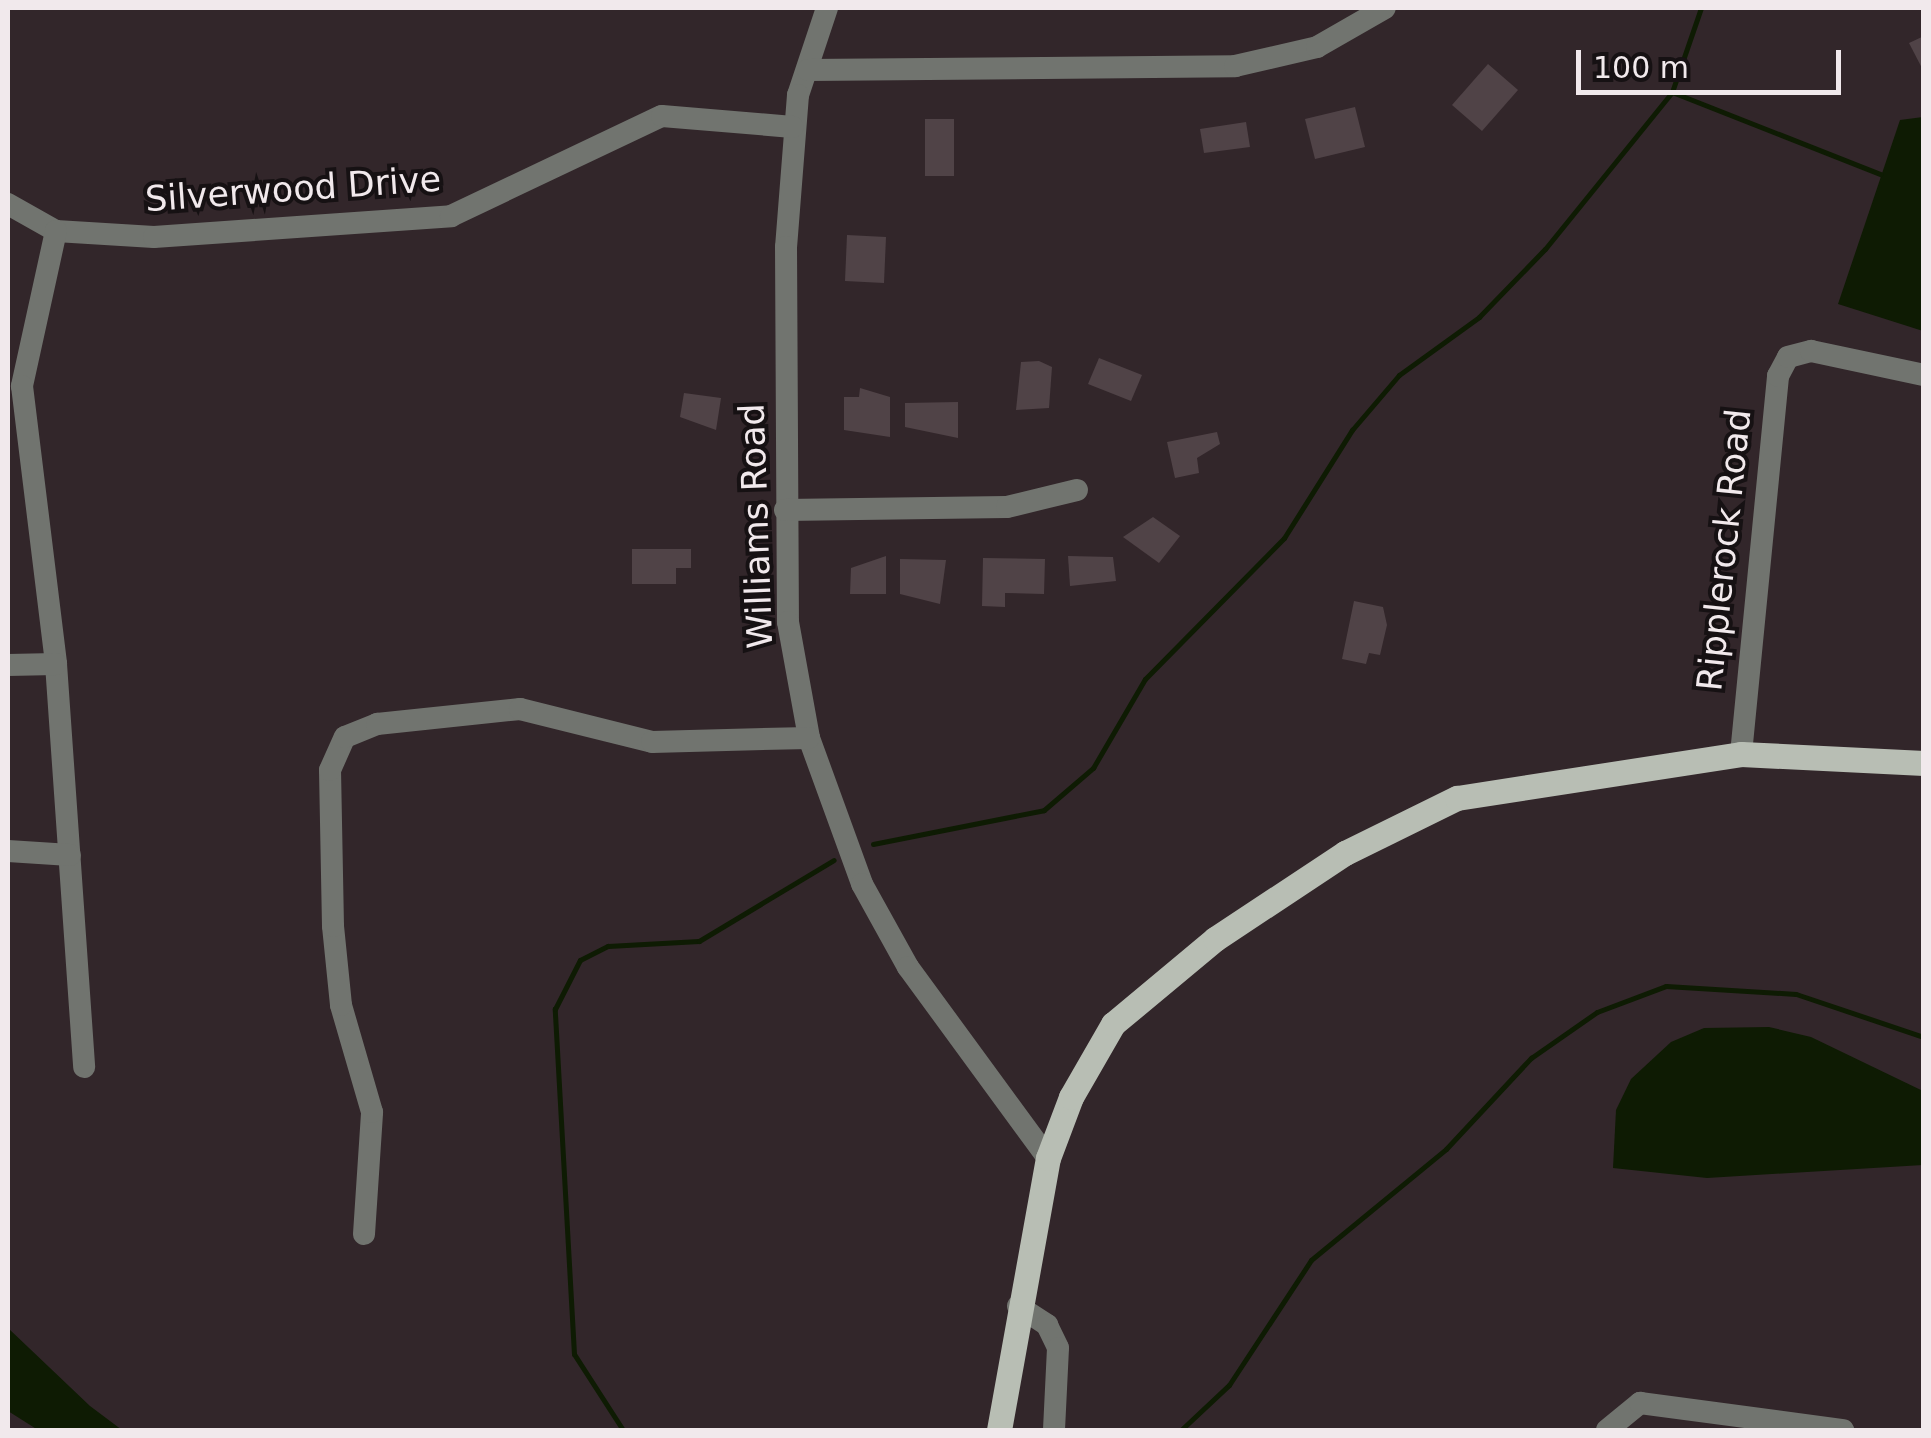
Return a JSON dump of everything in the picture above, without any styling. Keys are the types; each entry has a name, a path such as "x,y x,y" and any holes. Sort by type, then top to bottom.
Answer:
{"main road":[{"path":"999,1430 1018,1306 1048,1158 1113,1024 1215,939 1345,854 1457,798 1741,754 1924,764"}],"street":[{"name":"Williams Road","path":"827,8 793,127 785,510 788,622 810,738 830,809 890,934 976,1072 1048,1158"},
{"path":"808,70 1235,66 1317,47 1385,8"},
{"name":"Silverwood Drive","path":"8,204 56,230 154,237 452,216 662,116 793,127"},
{"path":"56,230 22,386 56,664 84,1067"},
{"name":"Ripplerock Road","path":"1741,754 1778,376 1788,357 1810,350 1924,375"},
{"path":"785,510 1006,507 1077,490"},
{"path":"8,665 56,664"},
{"path":"364,1234 372,1112 337,982 330,770 346,737 376,724 520,710 652,742 810,738"},
{"path":"8,851 70,855"},
{"path":"1018,1306 1047,1325 1058,1348 1054,1430"},
{"path":"1607,1430 1622,1409 1640,1402 1843,1430"}],"shaded area":[{"path":"1924,117 1923,331 1838,304 1900,120"},
{"path":"1769,1027 1811,1037 1923,1091 1923,1165 1707,1178 1613,1168 1616,1110 1631,1079 1671,1042 1704,1028"},
{"path":"8,1328 90,1406 122,1430 38,1430 8,1411"}],"building":[{"path":"1924,36 1924,72 1909,43"},
{"path":"1488,64 1518,90 1482,131 1452,105"},
{"path":"1355,107 1365,147 1315,159 1305,119"},
{"path":"925,119 954,119 954,176 925,176"},
{"path":"1246,122 1250,147 1204,153 1200,129"},
{"path":"847,235 886,237 884,283 845,281"},
{"path":"1099,358 1142,375 1131,401 1088,384"},
{"path":"1039,361 1052,367 1049,408 1016,410 1021,362"},
{"path":"860,388 890,397 890,437 844,430 844,397 859,397"},
{"path":"684,393 721,398 716,430 680,417"},
{"path":"958,402 958,438 905,427 905,403"},
{"path":"1217,432 1220,444 1197,458 1199,473 1175,478 1167,442"},
{"path":"1153,517 1180,536 1159,563 1123,537"},
{"path":"632,549 691,549 691,568 676,568 676,584 632,584"},
{"path":"886,556 886,594 850,594 851,568"},
{"path":"1068,556 1113,557 1116,581 1070,586"},
{"path":"983,558 1045,559 1044,594 1005,593 1005,607 982,606"},
{"path":"900,559 946,560 940,604 900,594"},
{"path":"1354,601 1383,607 1387,625 1380,655 1369,653 1366,664 1342,659"}],"waterway":[{"path":"873,844 1044,810 1093,768 1145,679 1284,538 1352,430 1399,375 1479,317 1545,249 1672,92 1701,8"},
{"path":"1672,92 1880,174"},
{"path":"623,1430 574,1354 555,1009 580,960 608,946 699,941 834,860"},
{"path":"1181,1430 1229,1385 1311,1260 1446,1149 1531,1058 1597,1012 1666,986 1796,994 1924,1037"}]}
